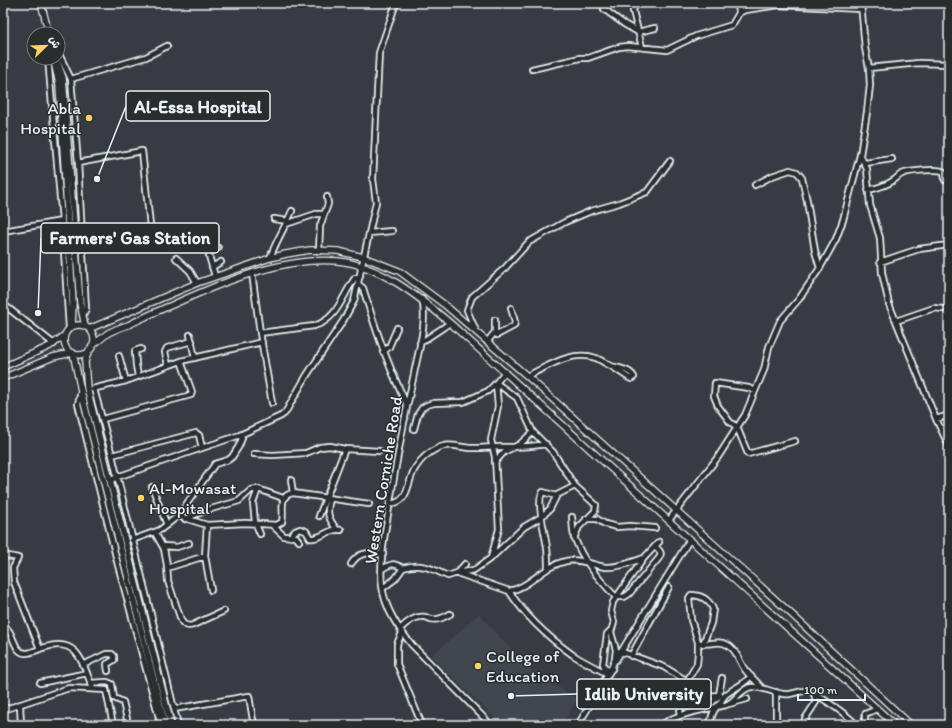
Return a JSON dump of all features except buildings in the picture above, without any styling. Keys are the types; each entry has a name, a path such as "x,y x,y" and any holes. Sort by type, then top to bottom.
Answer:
{"main road":[{"path":"41,3 47,26"},
{"path":"3,367 54,344 64,336 71,327 73,303 56,66"},
{"path":"58,66 63,78 80,303 87,328 93,339 85,362 88,389 171,725"},
{"path":"71,327 77,325 87,328 215,276 270,258 310,250 338,252 363,257 399,272 446,305 527,376 782,605 911,725"},
{"path":"3,378 53,357 72,353 81,354 108,334 210,288 252,273 282,265 319,261 338,261 386,275 422,299 450,323 895,725"},
{"path":"64,336 66,347 72,353 165,725"}],"street":[{"path":"110,480 240,435 276,419 285,412 354,301 376,202 373,179 379,53 397,3"},
{"path":"635,3 634,11 642,47"},
{"path":"738,3 739,13"},
{"path":"669,520 718,456 745,415 764,370 769,347 780,321 799,299 820,268 836,239 843,220 860,155 870,85 861,9 862,3"},
{"path":"532,69 580,58 588,58 619,47 628,46 668,50 696,36 732,25 739,13 745,10 779,5 861,9"},
{"path":"604,9 624,24 638,32 655,28"},
{"path":"70,79 146,57 167,46"},
{"path":"869,68 919,63 949,64"},
{"path":"49,66 71,327"},
{"path":"64,66 70,79 78,163 86,309 83,315"},
{"path":"78,163 142,151 150,226"},
{"path":"860,155 867,169 870,204 880,238 880,262 889,304 936,419 949,446"},
{"path":"864,163 892,159"},
{"path":"478,334 471,322 467,310 472,297 505,268 529,242 565,222 591,211 619,203 646,192 670,161"},
{"path":"755,185 790,170 797,172 802,178 815,251 820,268"},
{"path":"868,190 893,181 907,172 941,170 944,172 945,180"},
{"path":"319,250 320,226 323,214 328,204 327,197"},
{"path":"270,258 278,238 292,211"},
{"path":"274,219 287,222 316,214 323,214"},
{"path":"3,231 62,221"},
{"path":"369,233 392,231"},
{"path":"880,262 919,249 949,245"},
{"path":"215,276 209,256 210,252 218,248"},
{"path":"176,258 190,271 197,283"},
{"path":"212,267 221,262"},
{"path":"252,273 260,334 272,402"},
{"path":"260,334 314,326 322,323 330,318 336,311 355,278 360,276"},
{"path":"358,284 363,288 383,352 393,377 407,405"},
{"name":"Western Corniche Road","path":"422,299 424,308 420,343 400,442 383,554 383,588 389,611 401,631 412,645 491,725"},
{"path":"3,304 54,344"},
{"path":"495,332 497,334 514,326 515,322 511,308"},
{"path":"896,321 934,308 943,309"},
{"path":"487,342 495,332 495,320"},
{"path":"420,343 450,323"},
{"path":"383,352 388,347 396,328"},
{"path":"190,335 195,358"},
{"path":"168,365 165,352 167,348 192,341"},
{"path":"88,389 94,389 126,381 181,361 262,342"},
{"path":"138,376 135,351 141,349"},
{"path":"119,356 126,381"},
{"path":"527,376 570,356 584,356 597,359 610,366"},
{"path":"103,420 191,395 192,392 181,361"},
{"path":"414,429 418,414 422,408 434,403 463,402 476,395 485,393 505,372"},
{"path":"496,383 517,398 533,432 553,452 575,486 596,505 595,511 586,519 574,538"},
{"path":"490,558 499,529 495,462 491,436 498,406 496,383"},
{"path":"755,390 715,383 714,396 718,406 730,422 737,427 748,454 795,441"},
{"path":"94,389 112,455 178,725"},
{"path":"81,391 78,404 118,565 161,725"},
{"path":"936,419 949,415"},
{"path":"495,462 504,452 515,448 533,432"},
{"path":"112,455 196,433 199,435 202,448"},
{"path":"132,540 155,533 178,516 215,464 228,460 232,457 240,444 242,438 240,435"},
{"path":"390,504 396,503 404,498 415,468 425,457 439,447 454,445 474,448 515,448 546,444"},
{"path":"254,454 274,455 306,453 330,446 345,449 378,451"},
{"path":"319,516 328,498 345,449"},
{"path":"291,480 293,493"},
{"path":"383,588 395,579 403,568 410,565 432,569 448,576 474,570 490,558 524,527 541,517 552,508 556,496 575,486"},
{"path":"152,488 167,525"},
{"path":"185,519 204,511 238,501 251,490 258,490 284,498"},
{"path":"258,490 254,501 255,524 260,534"},
{"path":"548,568 548,550 541,517 541,494 545,492 556,496"},
{"path":"178,516 207,525 245,523 273,526 282,522 282,504 284,498 293,493 369,504"},
{"path":"243,498 254,501"},
{"path":"290,536 297,529 303,529 310,538 314,539 326,532 339,530 330,520 328,513 328,498"},
{"path":"572,517 574,538 588,563 606,587 616,597 624,597 629,594 660,558 661,553 657,544 644,558 616,597 611,608 614,622 611,630 607,634 603,664 609,673"},
{"path":"586,519 597,518 605,524 617,527 630,526 655,528"},
{"path":"207,525 205,556 211,590"},
{"path":"273,526 284,536 296,537 299,541"},
{"path":"155,533 163,546 168,581 183,624 189,626 224,611"},
{"path":"578,725 609,673 618,651 690,539"},
{"path":"163,546 177,547 189,543"},
{"path":"351,564 355,558 361,554 383,554"},
{"path":"3,555 18,558 13,568 14,582 40,649"},
{"path":"167,568 205,556"},
{"path":"457,573 509,591 516,590 548,568 567,560 580,561 607,567 621,565 644,558"},
{"path":"382,569 391,564 395,564 403,568"},
{"path":"457,573 465,564"},
{"path":"631,656 669,587"},
{"path":"509,591 525,612 565,649 584,661 609,673"},
{"path":"679,716 687,681 697,664 701,643 711,623 713,609 706,600 698,596 691,595 689,598 691,620 701,643"},
{"path":"422,725 397,664 397,644 401,631 410,620 418,617 425,617 431,620 441,619 450,614"},
{"path":"3,626 6,627 12,634 14,642 20,651 26,653 59,644 66,645 74,649 83,665 93,689"},
{"path":"611,630 612,637 618,651 664,667 697,687 703,694 709,696 721,696"},
{"path":"701,643 722,643 733,648 737,653 740,663 761,687"},
{"path":"83,665 106,654 112,654 114,656 114,660 106,664 108,671"},
{"path":"40,683 86,673"},
{"path":"703,710 721,696 743,684 751,676"},
{"path":"710,725 711,716 715,707 721,702 722,678"},
{"path":"3,681 5,683 3,696"},
{"path":"90,683 107,682 112,684 114,698 123,702 127,719"},
{"path":"729,704 746,688 761,687 776,692 789,694 808,690 852,719 856,725"},
{"path":"3,710 69,688 106,690 113,725"},
{"path":"776,692 776,725"},
{"path":"807,725 805,719 816,702 814,693"},
{"path":"174,709 249,696 253,720"},
{"path":"663,725 667,720 679,716 747,699"},
{"path":"20,705 22,725"},
{"path":"865,725 865,714 877,709"}],"shaded area":[{"path":"479,614 526,666 577,699 562,725 502,725 431,656"}],"place":[{"name":"Abla Hospital","path":"89,118"},
{"name":"Al-Essa Hospital","path":"97,179"},
{"name":"Farmers' Gas Station","path":"38,313"},
{"name":"Al-Mowasat Hospital","path":"141,498"},
{"name":"College of Education","path":"478,666"},
{"name":"Idlib University","path":"511,696"}]}
